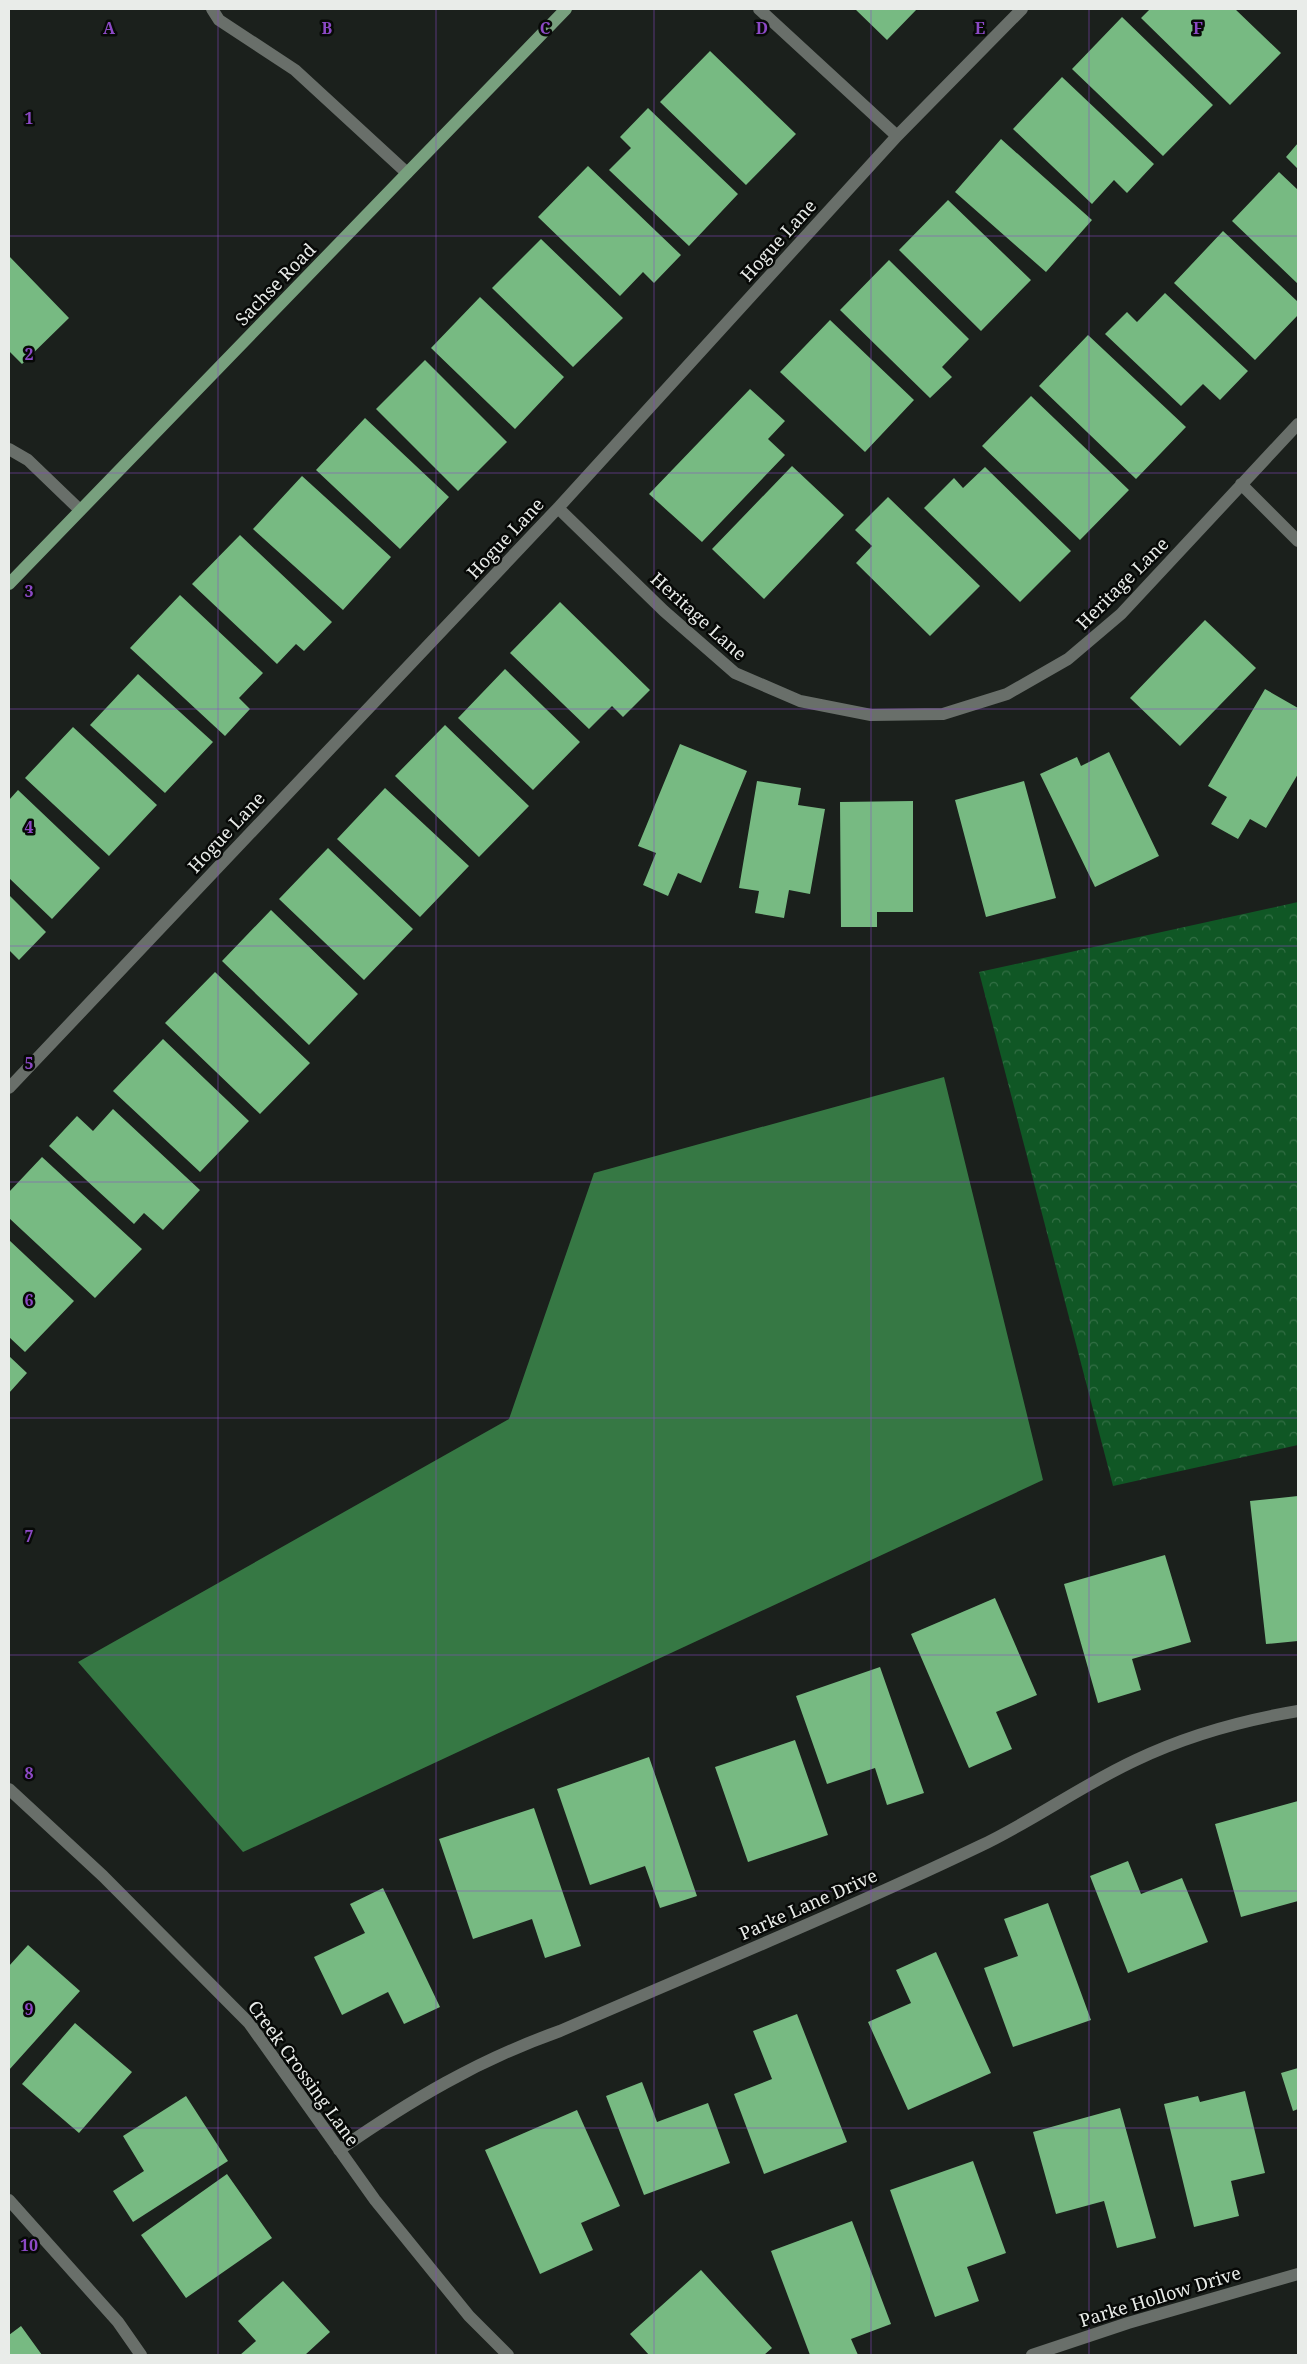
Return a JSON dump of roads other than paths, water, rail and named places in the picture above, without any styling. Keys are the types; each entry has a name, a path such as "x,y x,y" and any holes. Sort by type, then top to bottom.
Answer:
{"main road":[{"name":"Sachse Road","path":"9,584 566,9"}],"street":[{"path":"212,9 219,20 295,70 407,173"},
{"path":"759,9 898,136"},
{"name":"Hogue Lane","path":"9,1088 558,508 898,136 1022,9"},
{"name":"Heritage Lane","path":"558,508 664,610 735,673 800,701 844,710 870,715 943,714 1007,694 1068,659 1121,614 1298,424"},
{"path":"9,449 28,460 80,510"},
{"path":"1241,484 1298,541"},
{"name":"Parke Lane Drive","path":"339,2150 406,2105 472,2067 517,2046 560,2031 920,1875 1000,1837 1135,1760 1191,1738 1274,1715 1298,1711"},
{"name":"Creek Crossing Lane","path":"9,1789 103,1876 249,2023 394,2224 469,2316 508,2355"},
{"path":"9,2200 118,2322 141,2355"},
{"name":"Parke Hollow Drive","path":"1032,2355 1128,2323 1298,2274"}]}
